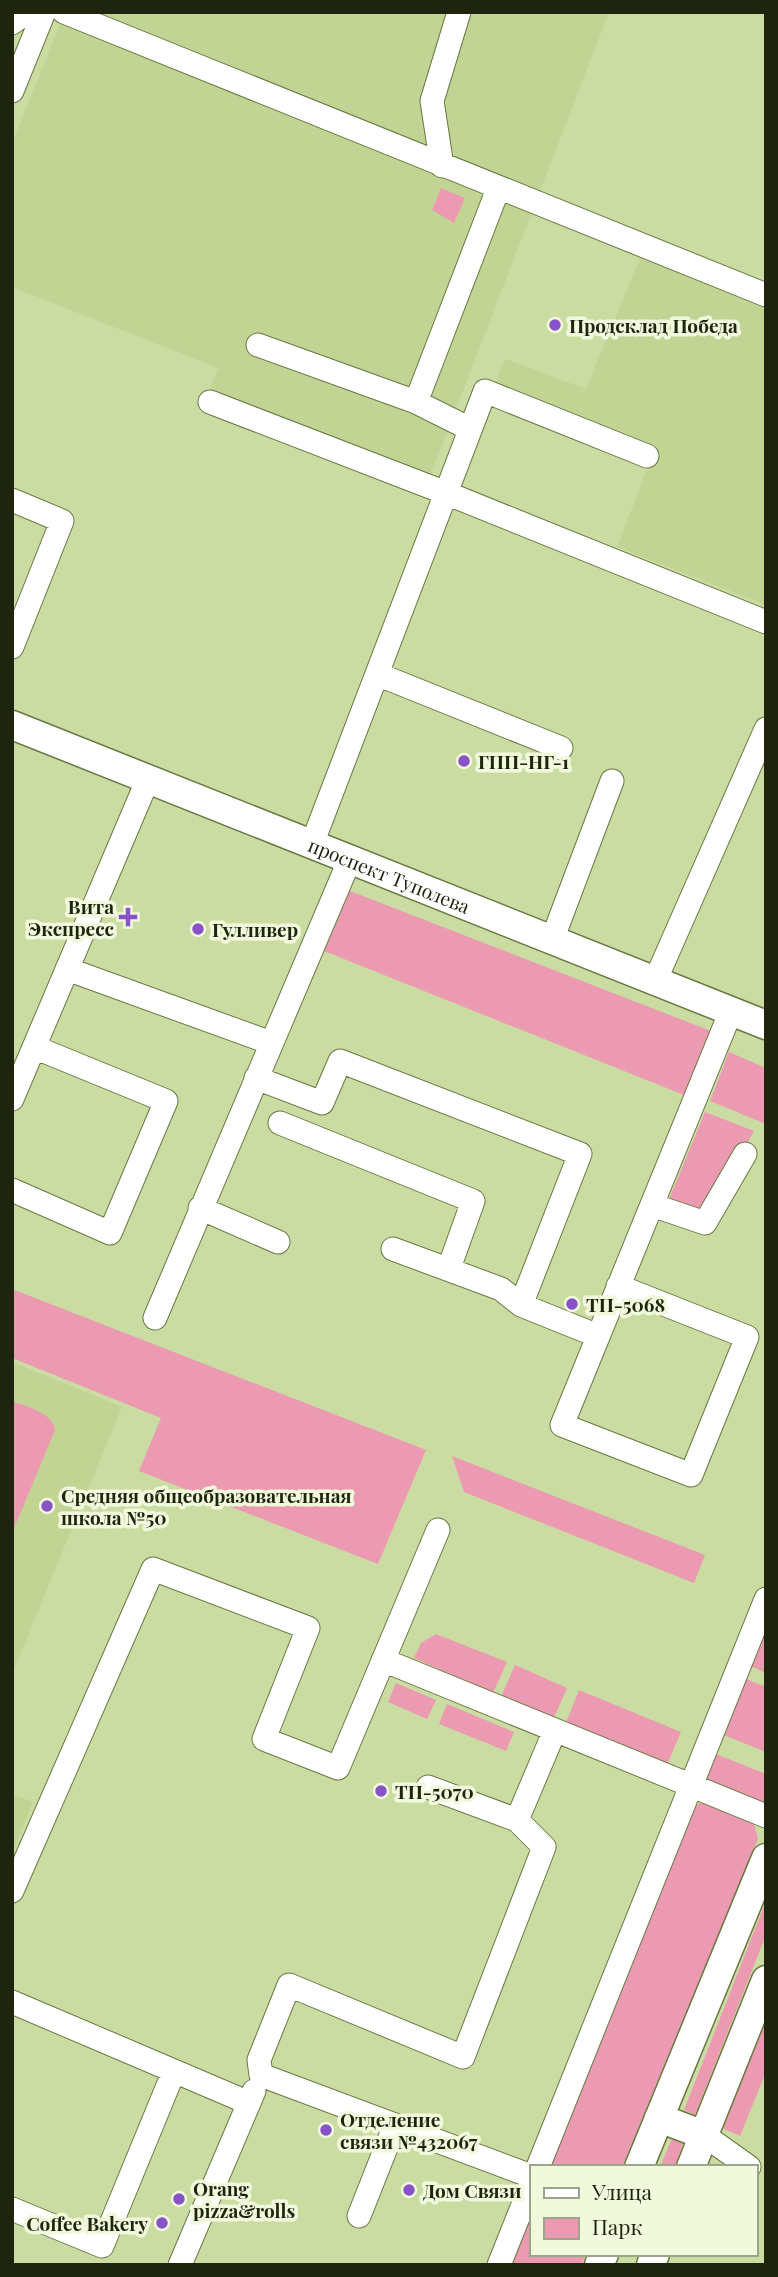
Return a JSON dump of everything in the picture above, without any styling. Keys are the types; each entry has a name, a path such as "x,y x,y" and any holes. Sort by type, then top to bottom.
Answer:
{"main road":[{"name":"проспект Туполева","path":"12,725 766,1025"},
{"path":"640,2165 766,1858"},
{"path":"692,2165 766,1980"},
{"path":"659,2118 704,2134"}],"street":[{"path":"12,23 27,12"},
{"path":"12,91 44,12"},
{"path":"64,12 766,295"},
{"path":"442,166 432,101 459,12"},
{"path":"416,402 498,189"},
{"path":"258,345 416,402 470,429"},
{"path":"312,844 485,391 647,456"},
{"path":"210,402 446,493 766,622"},
{"path":"12,500 62,522 12,648"},
{"path":"377,674 561,748"},
{"path":"655,981 766,729"},
{"path":"12,1098 148,779"},
{"path":"552,940 612,780"},
{"path":"155,1318 349,859"},
{"path":"67,969 271,1043"},
{"path":"618,1286 747,1337 691,1475 562,1425 618,1286 731,1012"},
{"path":"12,1190 110,1233 166,1101 34,1047"},
{"path":"256,1078 323,1103 340,1061 580,1154 521,1305"},
{"path":"281,1123 473,1201 449,1268"},
{"path":"652,1205 705,1223 745,1154"},
{"path":"200,1208 278,1242"},
{"path":"393,1248 501,1289 521,1305 598,1336"},
{"path":"12,1891 22,1844 153,1569 308,1628 264,1739 338,1768 438,1530"},
{"path":"539,2165 766,1599"},
{"path":"383,1660 766,1816"},
{"path":"517,1820 555,1730"},
{"path":"180,2265 261,2075 259,2060 289,1985 463,2057 544,1847 517,1820 428,1787"},
{"path":"12,2002 249,2103"},
{"path":"12,2209 102,2246 174,2071"},
{"path":"261,2075 530,2176"},
{"path":"359,2216 395,2125"},
{"path":"704,2134 746,2165"},
{"path":"499,2265 530,2188"}],"shaded area":[{"path":"65,12 609,12 429,479 209,392 218,368 12,287 12,143"},
{"path":"640,258 766,308 766,605 617,547 649,464 487,401 505,359 586,389"},
{"name":"Средняя общеобразовательная школа №50","path":"12,1362 122,1407 12,1674"},
{"path":"12,1794 33,1802 12,1854"}],"green space":[{"path":"441,188 465,198 454,223 432,210"},
{"path":"350,891 711,1031 684,1095 324,951"},
{"path":"729,1052 766,1068 766,1124 710,1101"},
{"path":"705,1112 754,1131 707,1215 668,1202"},
{"path":"12,1289 426,1450 378,1564 139,1471 161,1418 12,1358"},
{"path":"12,1401 44,1414 55,1430 12,1533"},
{"path":"452,1456 705,1555 694,1583 464,1492"},
{"path":"766,1618 766,1673 748,1665"},
{"path":"436,1634 507,1662 493,1693 414,1658 421,1643"},
{"path":"515,1665 567,1688 553,1720 501,1697"},
{"path":"744,1678 766,1687 766,1752 721,1734"},
{"path":"396,1683 436,1700 427,1719 388,1702"},
{"path":"579,1690 681,1732 666,1767 565,1725"},
{"path":"447,1704 514,1732 506,1751 439,1724"},
{"path":"711,1752 766,1774 766,1803 700,1777"},
{"path":"704,1801 753,1820 758,1839 623,2165 549,2165 690,1809"},
{"path":"766,1901 766,1935 695,2115 684,2110"},
{"path":"766,2021 766,2072 740,2136 722,2128"},
{"path":"673,2136 684,2140 676,2165 661,2165"},
{"path":"530,2211 530,2256 585,2256 581,2265 509,2265"}],"place":[{"name":"Продсклад Победа","path":"555,325"},
{"name":"ГПП-НГ-1","path":"464,761"},
{"name":"Вита Экспресс","path":"128,917"},
{"name":"Гулливер","path":"198,929"},
{"name":"ТП-5068","path":"572,1304"},
{"name":"Средняя общеобразовательная школа №50","path":"47,1506"},
{"name":"ТП-5070","path":"381,1791"},
{"name":"Отделение связи №432067","path":"326,2130"},
{"name":"Дом Связи","path":"409,2190"},
{"name":"Orang pizza&rolls","path":"179,2199"},
{"name":"Coffee Bakery","path":"162,2223"}]}
